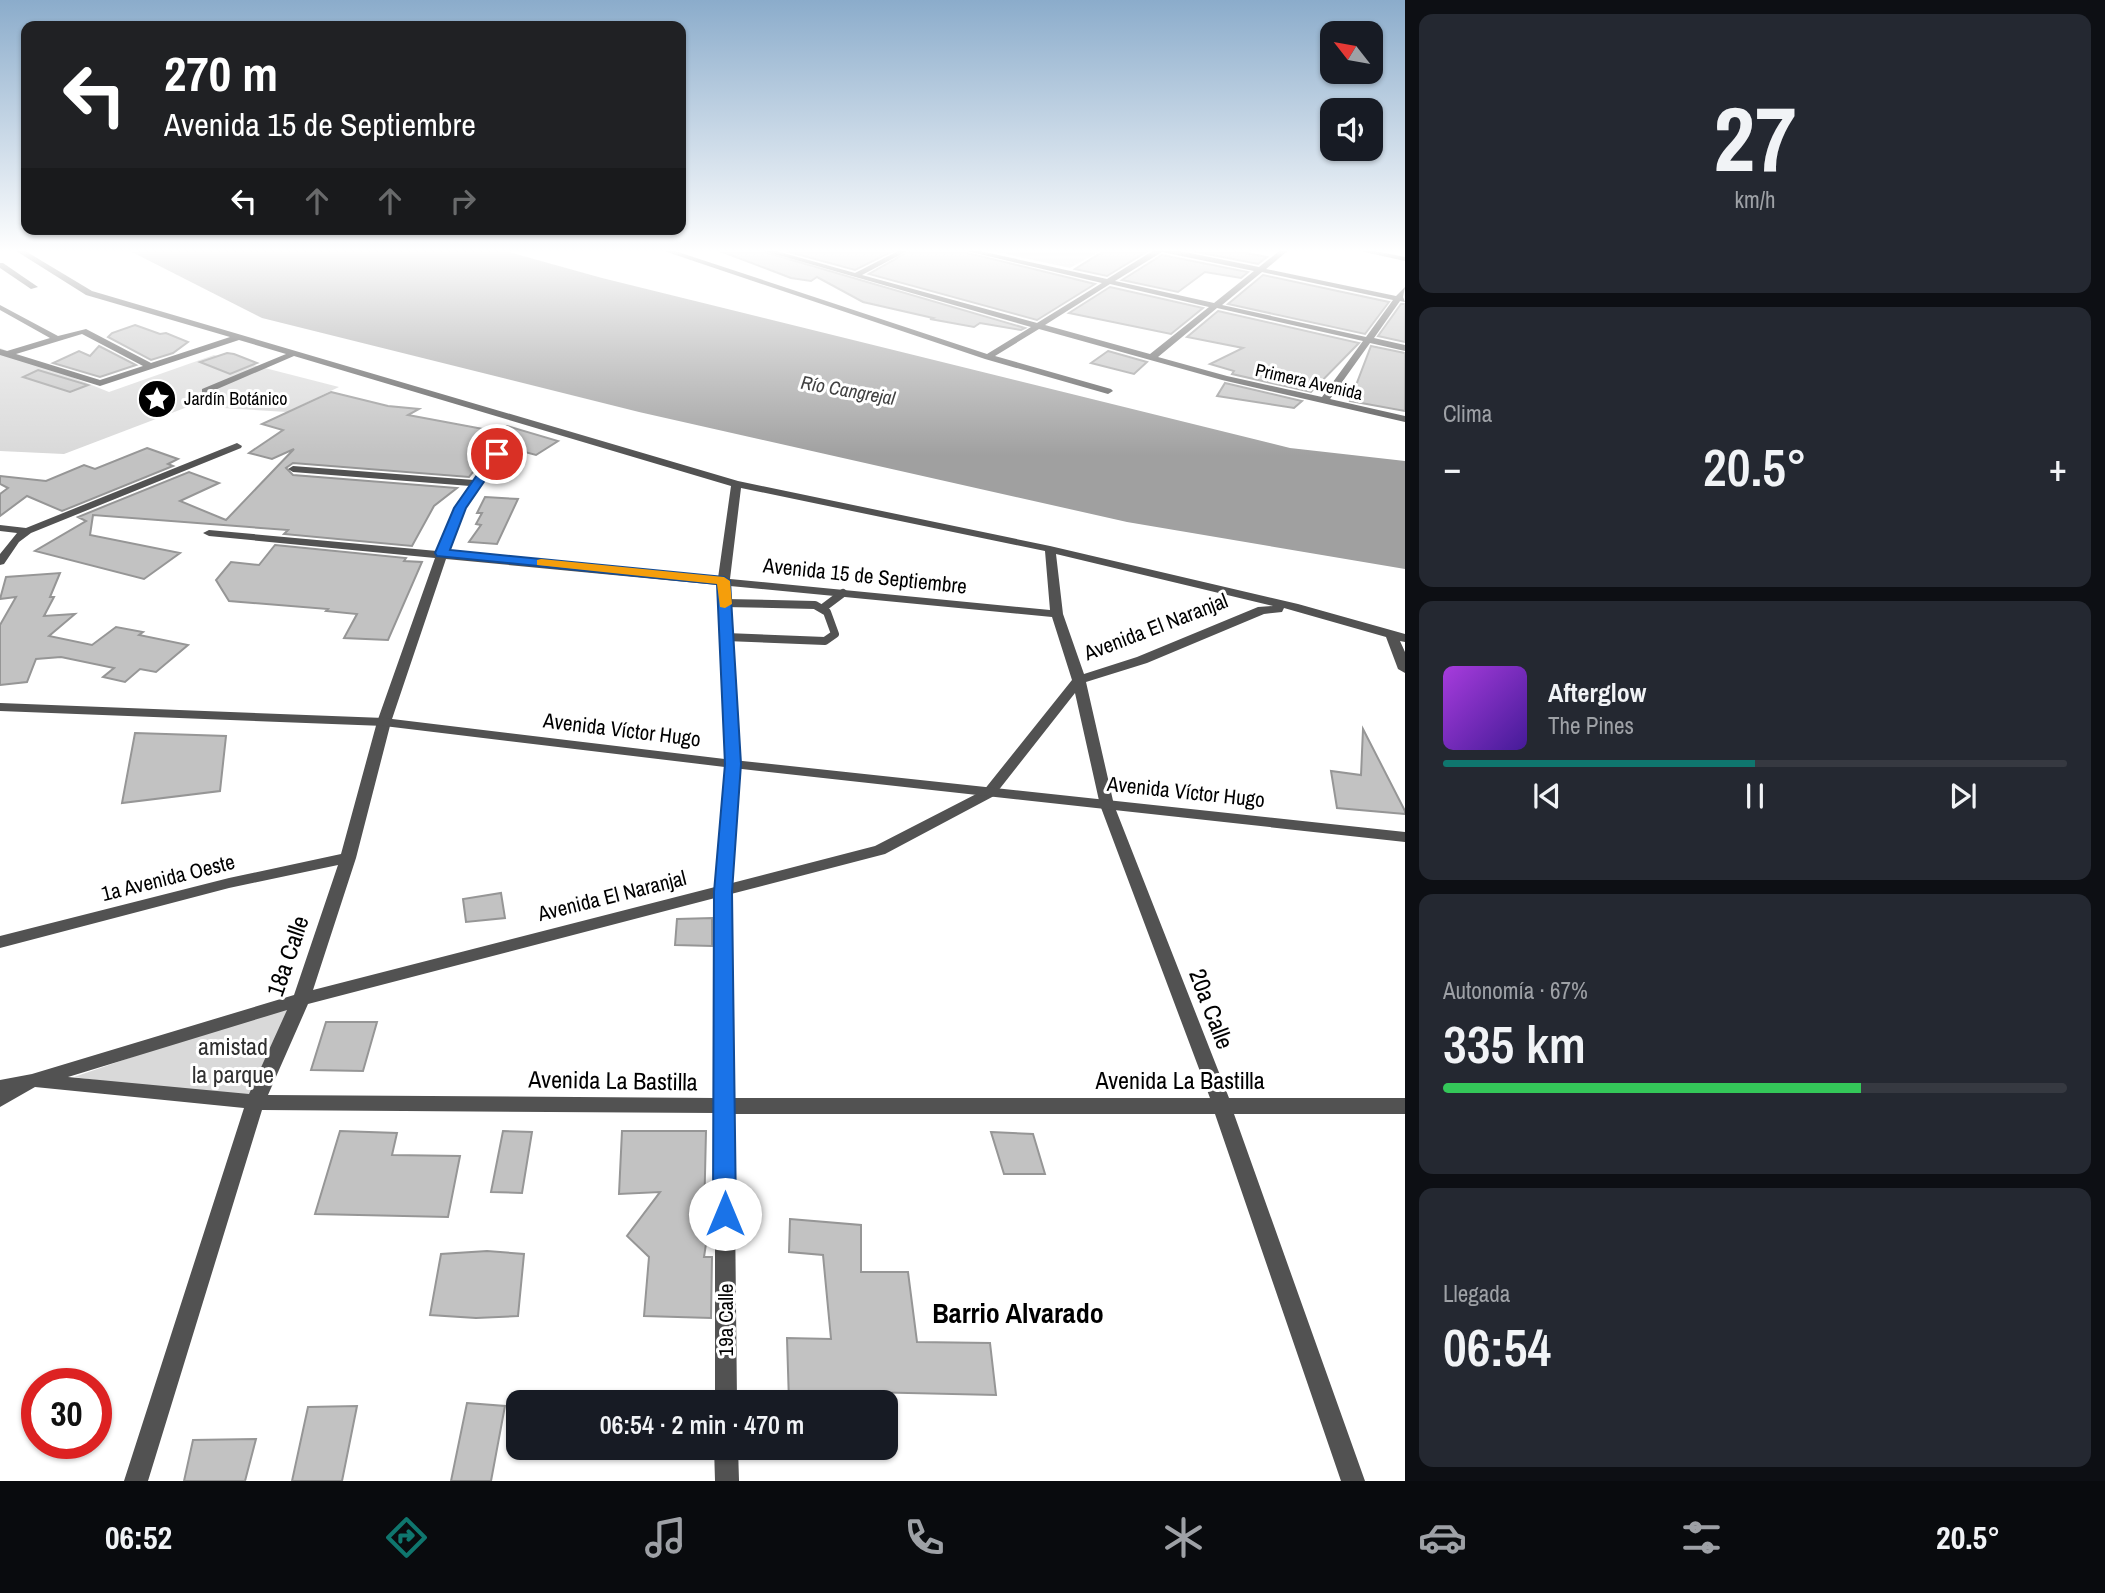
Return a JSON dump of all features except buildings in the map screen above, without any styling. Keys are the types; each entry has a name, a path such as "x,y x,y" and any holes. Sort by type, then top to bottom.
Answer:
{"street":[{"path":"20,318 58,339"},
{"path":"173,318 736,484 1049,549 1294,607 1399,637 1405,669"},
{"path":"871,318 988,357 1108,391"},
{"name":"Primera Avenida","path":"1012,318 1323,402 1405,419"},
{"path":"988,357 1053,318"},
{"path":"1152,357 1197,318"},
{"path":"1267,318 1405,348"},
{"path":"1323,402 1386,318"},
{"path":"3,353 83,331 148,365"},
{"path":"3,353 100,383 148,365 239,338"},
{"path":"205,391 295,353"},
{"path":"0,562 15,540 27,531 237,446"},
{"name":"18a Calle","path":"136,1481 255,1102 301,999 348,858 384,722 442,553 460,508 497,454"},
{"path":"293,469 477,483"},
{"name":"19a Calle","path":"726,1390 723,892 733,764 724,581 736,484"},
{"path":"0,528 27,531"},
{"name":"Avenida 15 de Septiembre","path":"209,533 442,553 1057,614"},
{"name":"20a Calle","path":"1049,549 1057,614 1080,680 1107,805 1222,1105 1353,1481"},
{"name":"Avenida El Naranjal","path":"0,1087 33,1081 301,999 880,850 989,793 1080,680 1142,660 1262,610 1294,607"},
{"name":"Avenida Víctor Hugo","path":"0,707 384,722 989,793 1405,837"},
{"name":"1a Avenida Oeste","path":"0,942 229,883 348,858"},
{"path":"0,1100 33,1081"},
{"name":"Avenida La Bastilla","path":"33,1081 255,1102 724,1106 1405,1106"},
{"path":"726,1460 727,1481"}],"lane":[{"path":"823,608 843,593"},
{"path":"725,603 815,605 823,608 835,634 825,640 726,637"}],"green space":[{"name":"Jardín Botánico","path":"0,348 109,392 214,355 339,387 287,412 190,406 64,454 0,451"},
{"name":"amistad la parque","path":"301,999 255,1102 74,1077"}],"water":[{"name":"Río Cangrejal","path":"262,318 764,318 1290,448 1405,461 1405,569 1127,522 639,412"}],"slow traffic":[{"path":"541,563 724,581 725,604"}],"place":[{"name":"Jardín Botánico","path":"157,399"}],"district":[{"name":"Barrio Alvarado","path":"1018,1313"}],"route":[{"path":"497,454 460,508 442,553 724,581 733,764 723,892 725,1214"}]}
